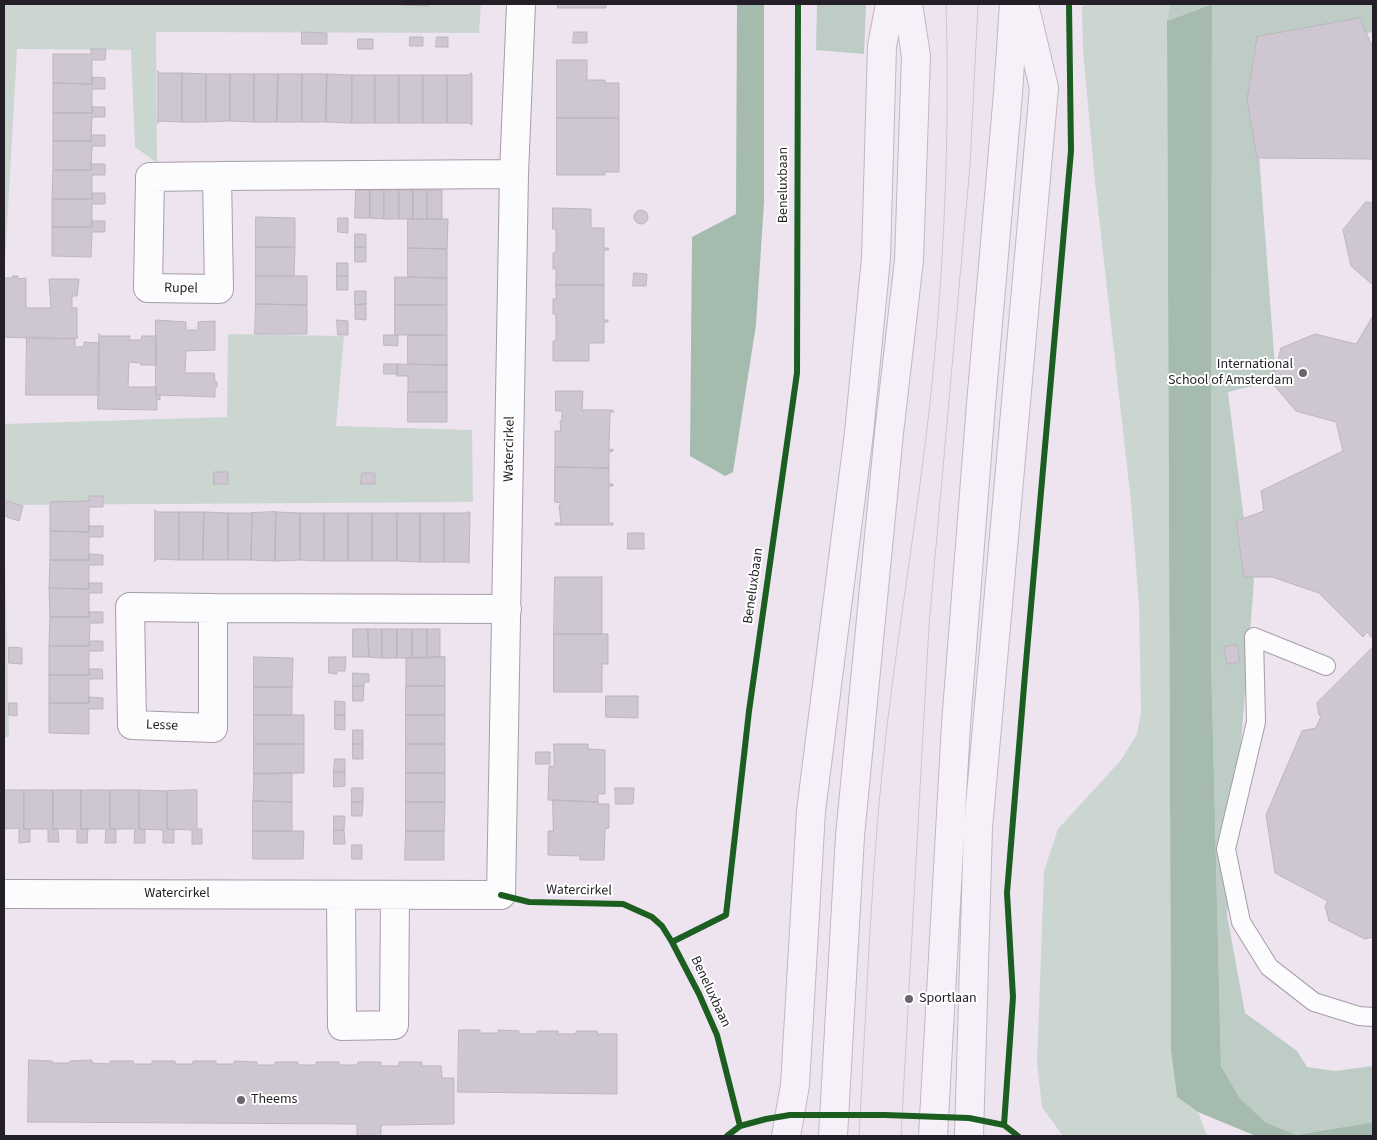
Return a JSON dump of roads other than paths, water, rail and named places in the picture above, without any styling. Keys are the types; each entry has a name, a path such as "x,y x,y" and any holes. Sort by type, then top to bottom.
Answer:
{"main road":[{"path":"786,1136 795,1085 811,811 859,433 876,258 882,46 890,4"},
{"path":"833,1136 850,836 889,433 909,260 916,56 908,4"},
{"path":"933,1136 956,724 1014,4"},
{"path":"969,1136 978,828 1044,88 1024,4"}],"street":[{"name":"Watercirkel","path":"4,894 501,895 514,174 521,4"},
{"name":"Rupel","path":"217,176 219,290 148,288 150,177 217,176 514,174"},
{"name":"Lesse","path":"213,608 213,728 132,725 130,607 507,609"},
{"path":"341,895 342,1026 394,1024 395,895"}],"lane":[{"path":"1326,666 1254,637 1256,722 1226,849 1241,922 1269,967 1314,1002 1359,1016 1373,1017"}],"tram line":[{"path":"859,1136 877,828 887,726 930,403 939,303 945,203 947,104 946,4"},
{"path":"901,1136 929,625 970,165 978,4"}],"place":[{"name":"International School of Amsterdam","path":"1303,373"},
{"name":"Sportlaan","path":"909,999"},
{"name":"Theems","path":"241,1100"}]}
